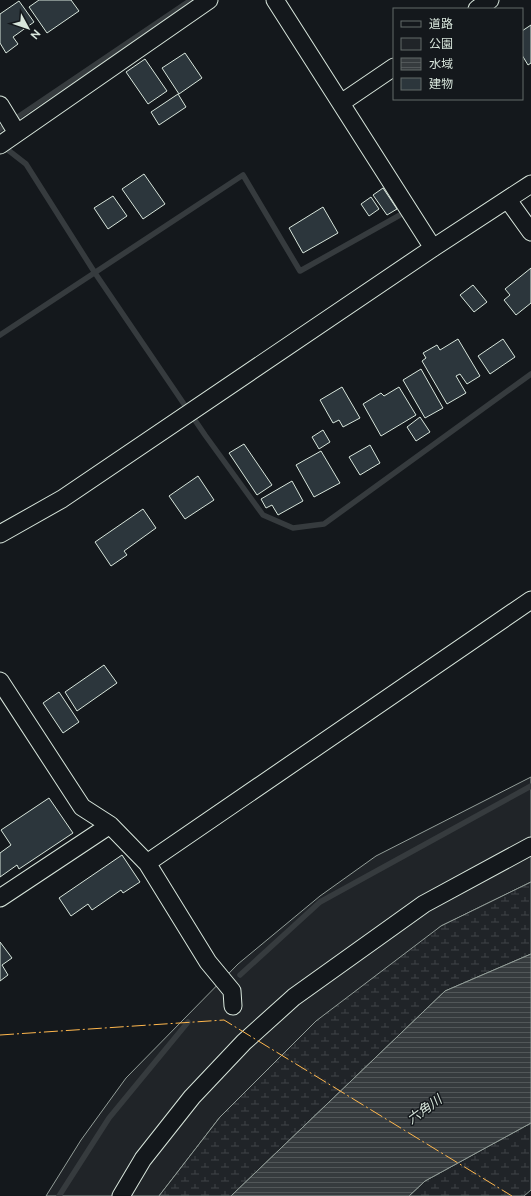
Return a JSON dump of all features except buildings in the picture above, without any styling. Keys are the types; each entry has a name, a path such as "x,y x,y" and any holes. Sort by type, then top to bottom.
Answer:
{"street":[{"path":"4,111 9,138 209,0"},
{"path":"274,0 433,248"},
{"path":"478,8 490,0"},
{"path":"341,104 393,68"},
{"path":"0,534 62,499 433,248 531,184"},
{"path":"508,200 531,232"},
{"path":"147,863 531,600"},
{"path":"0,681 82,807 110,825 147,863 208,962 232,991 233,1006"},
{"path":"0,898 110,825"},
{"path":"121,1196 143,1159 192,1097 244,1042 294,997 424,904 531,846"}],"green space":[{"path":"531,777 531,882 441,926 220,1117 159,1196 46,1196 81,1140 126,1078 238,964 320,896 376,856"},
{"path":"531,882 531,954 445,991 231,1196 159,1196 220,1117 316,1021 441,926"},
{"path":"531,1123 531,1190 524,1196 409,1196 425,1181"}],"water":[{"name":"六角川","path":"531,954 531,1123 425,1181 409,1196 231,1196 445,991"}],"waterway":[{"path":"0,129 191,0"},
{"path":"4,144 8,150 26,164 95,273 205,435 263,515 293,528 324,524 531,374"},
{"path":"0,335 243,175 300,271 400,215"},
{"path":"240,975 320,902 531,786"},
{"path":"59,1196 109,1118 188,1022"}],"power":[{"path":"0,1035 224,1020 512,1196"}]}
